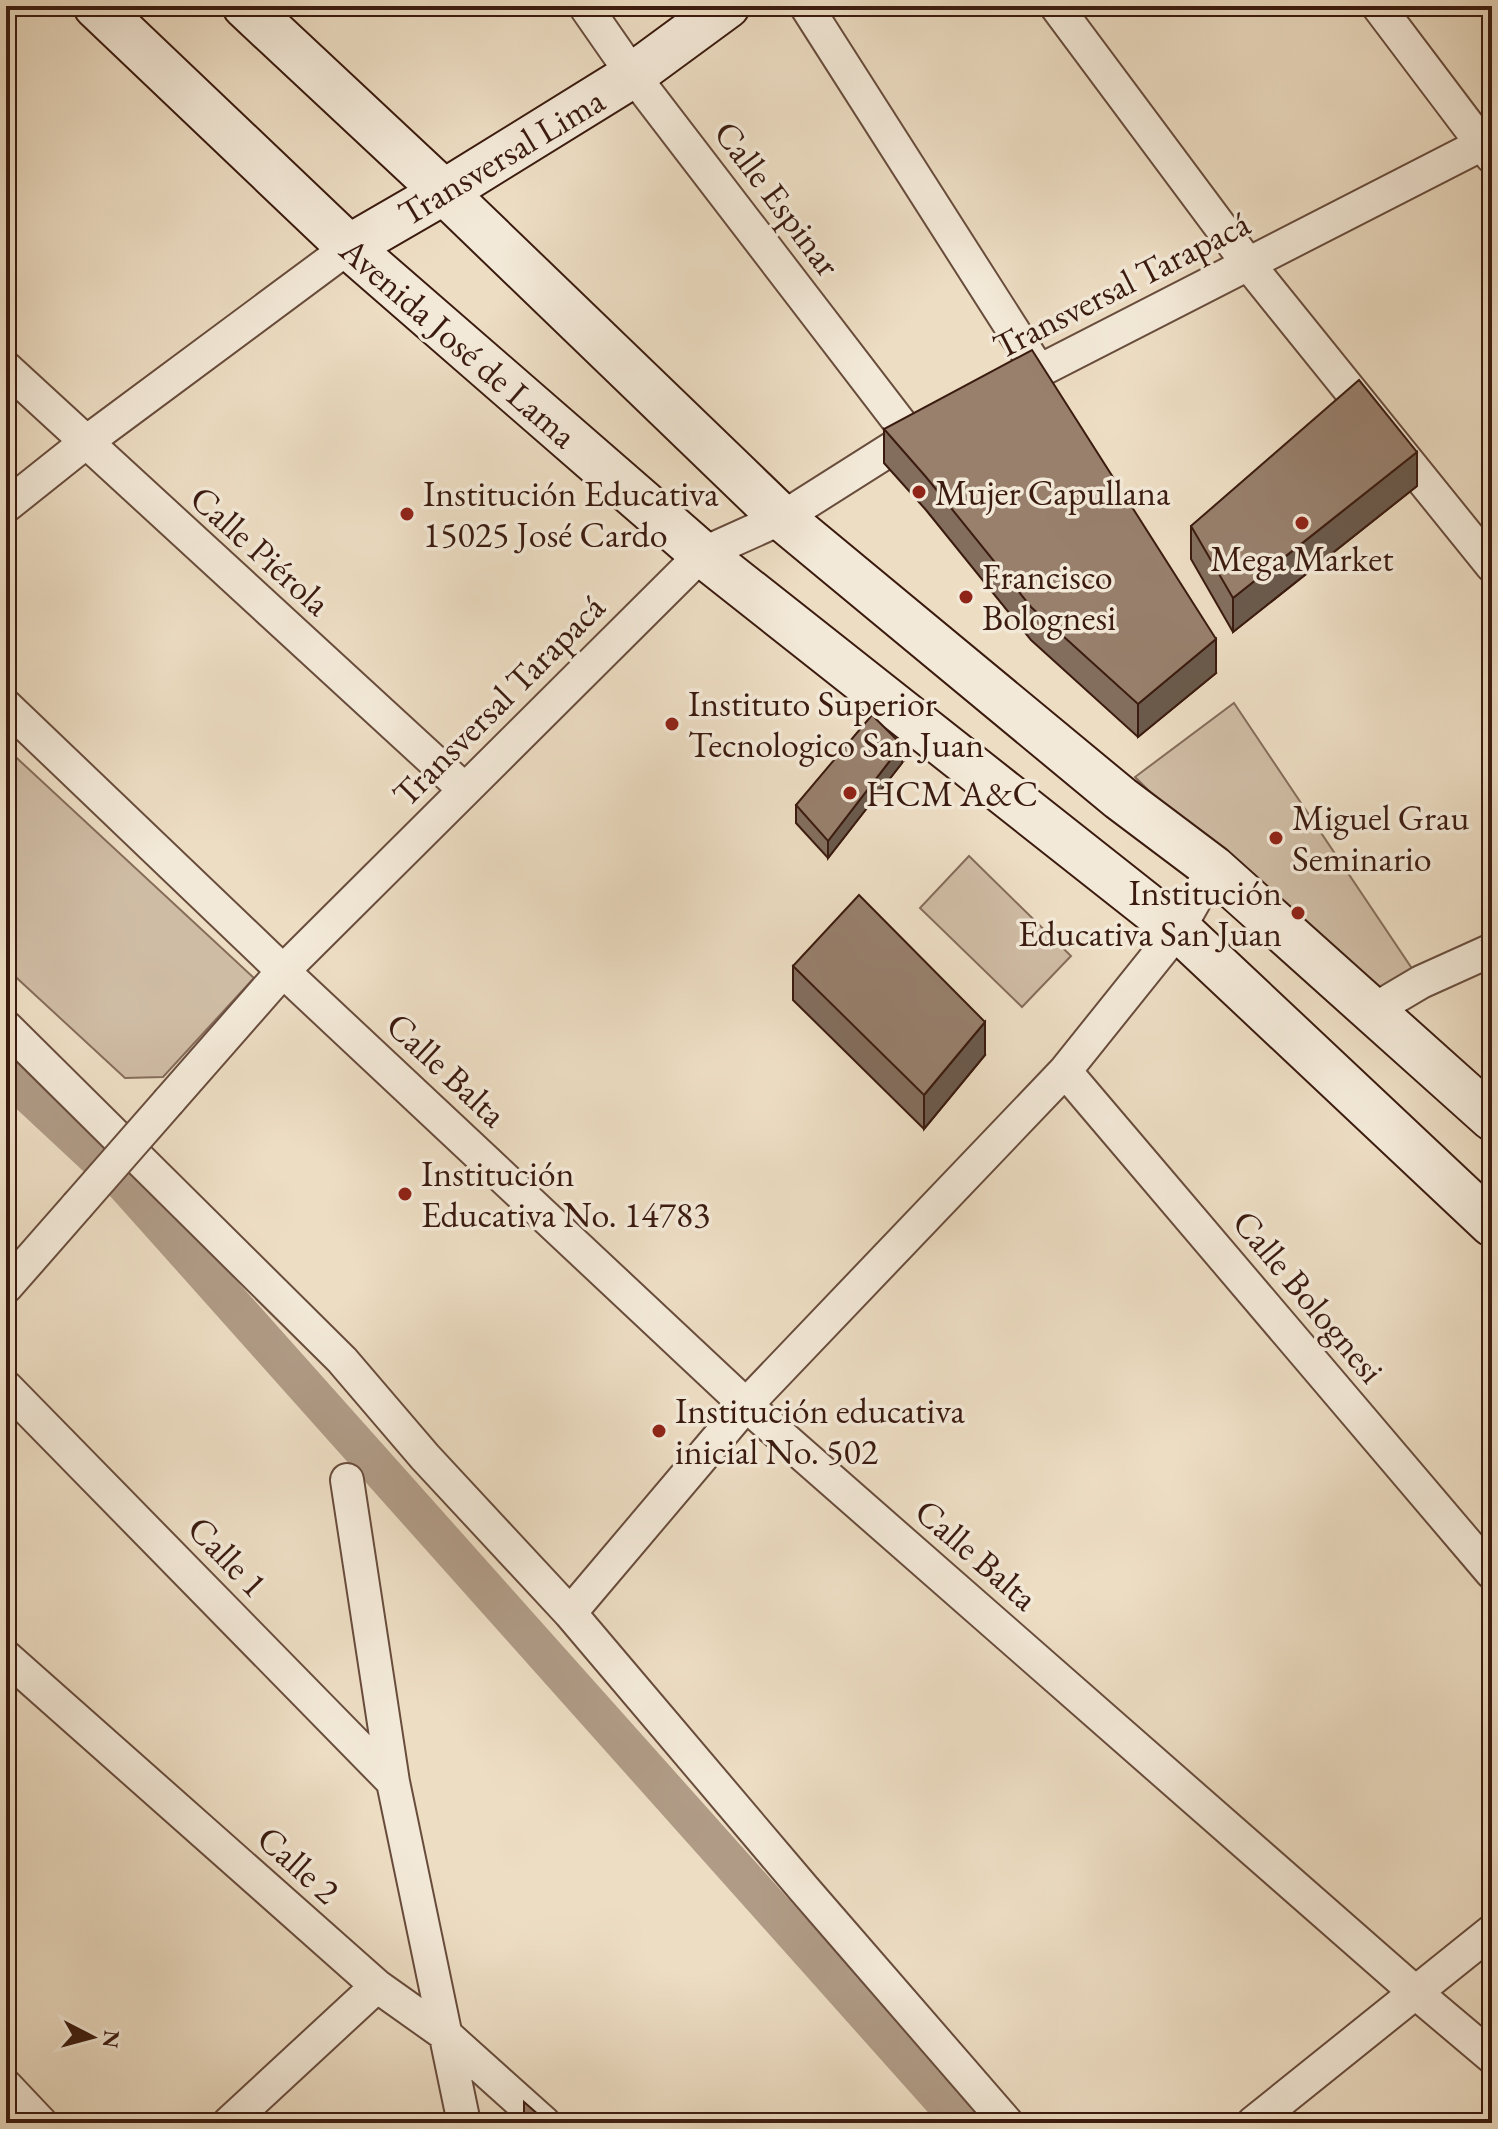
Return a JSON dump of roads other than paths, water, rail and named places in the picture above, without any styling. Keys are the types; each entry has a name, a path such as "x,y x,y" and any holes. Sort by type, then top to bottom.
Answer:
{"main road":[{"name":"Avenida José de Lama","path":"96,6 349,247 702,554 1178,930 1492,1224"},
{"path":"245,6 444,192 782,518 1120,798 1213,868 1492,1118"},
{"name":"Transversal Lima","path":"349,247 633,75 727,6"}],"street":[{"name":"Calle Espinar","path":"585,6 633,75 910,436"},
{"path":"806,6 1039,371"},
{"path":"1056,6 1249,265 1492,566"},
{"path":"1378,6 1489,147"},
{"name":"Transversal Tarapacá","path":"6,1287 283,971 702,554 782,518 910,436 1489,147"},
{"name":"Transversal Lima","path":"6,506 85,443 349,247"},
{"name":"Calle Piérola","path":"6,368 464,789"},
{"name":"Calle Balta","path":"6,706 283,971 746,1405 1492,2057"},
{"path":"570,1613 746,1405 1065,1071 1178,930 1213,868"},
{"path":"1372,1011 1421,982 1492,950"},
{"path":"6,1027 342,1360 425,1457 570,1613 1007,2123"},
{"name":"Calle Bolognesi","path":"1065,1071 1492,1573"},
{"name":"Calle 1","path":"6,1387 393,1782"},
{"path":"347,1480 393,1782 464,2123"},
{"name":"Calle 2","path":"6,1657 377,1986 446,2035 544,2123"},
{"path":"1253,2123 1492,1931"},
{"path":"229,2123 377,1986"},
{"path":"6,2086 41,2123"}],"waterway":[{"path":"6,1073 124,1183 963,2123"}],"place":[{"name":"Mujer Capullana","path":"919,492"},
{"name":"Institución Educativa 15025 José Cardo","path":"407,514"},
{"name":"Mega Market","path":"1302,523"},
{"name":"Francisco Bolognesi","path":"966,597"},
{"name":"Instituto Superior Tecnologico San Juan","path":"672,724"},
{"name":"HCM A&C","path":"850,793"},
{"name":"Miguel Grau Seminario","path":"1276,838"},
{"name":"Institución Educativa San Juan","path":"1298,913"},
{"name":"Institución Educativa No. 14783","path":"405,1194"},
{"name":"Institución educativa inicial No. 502","path":"659,1431"}]}
